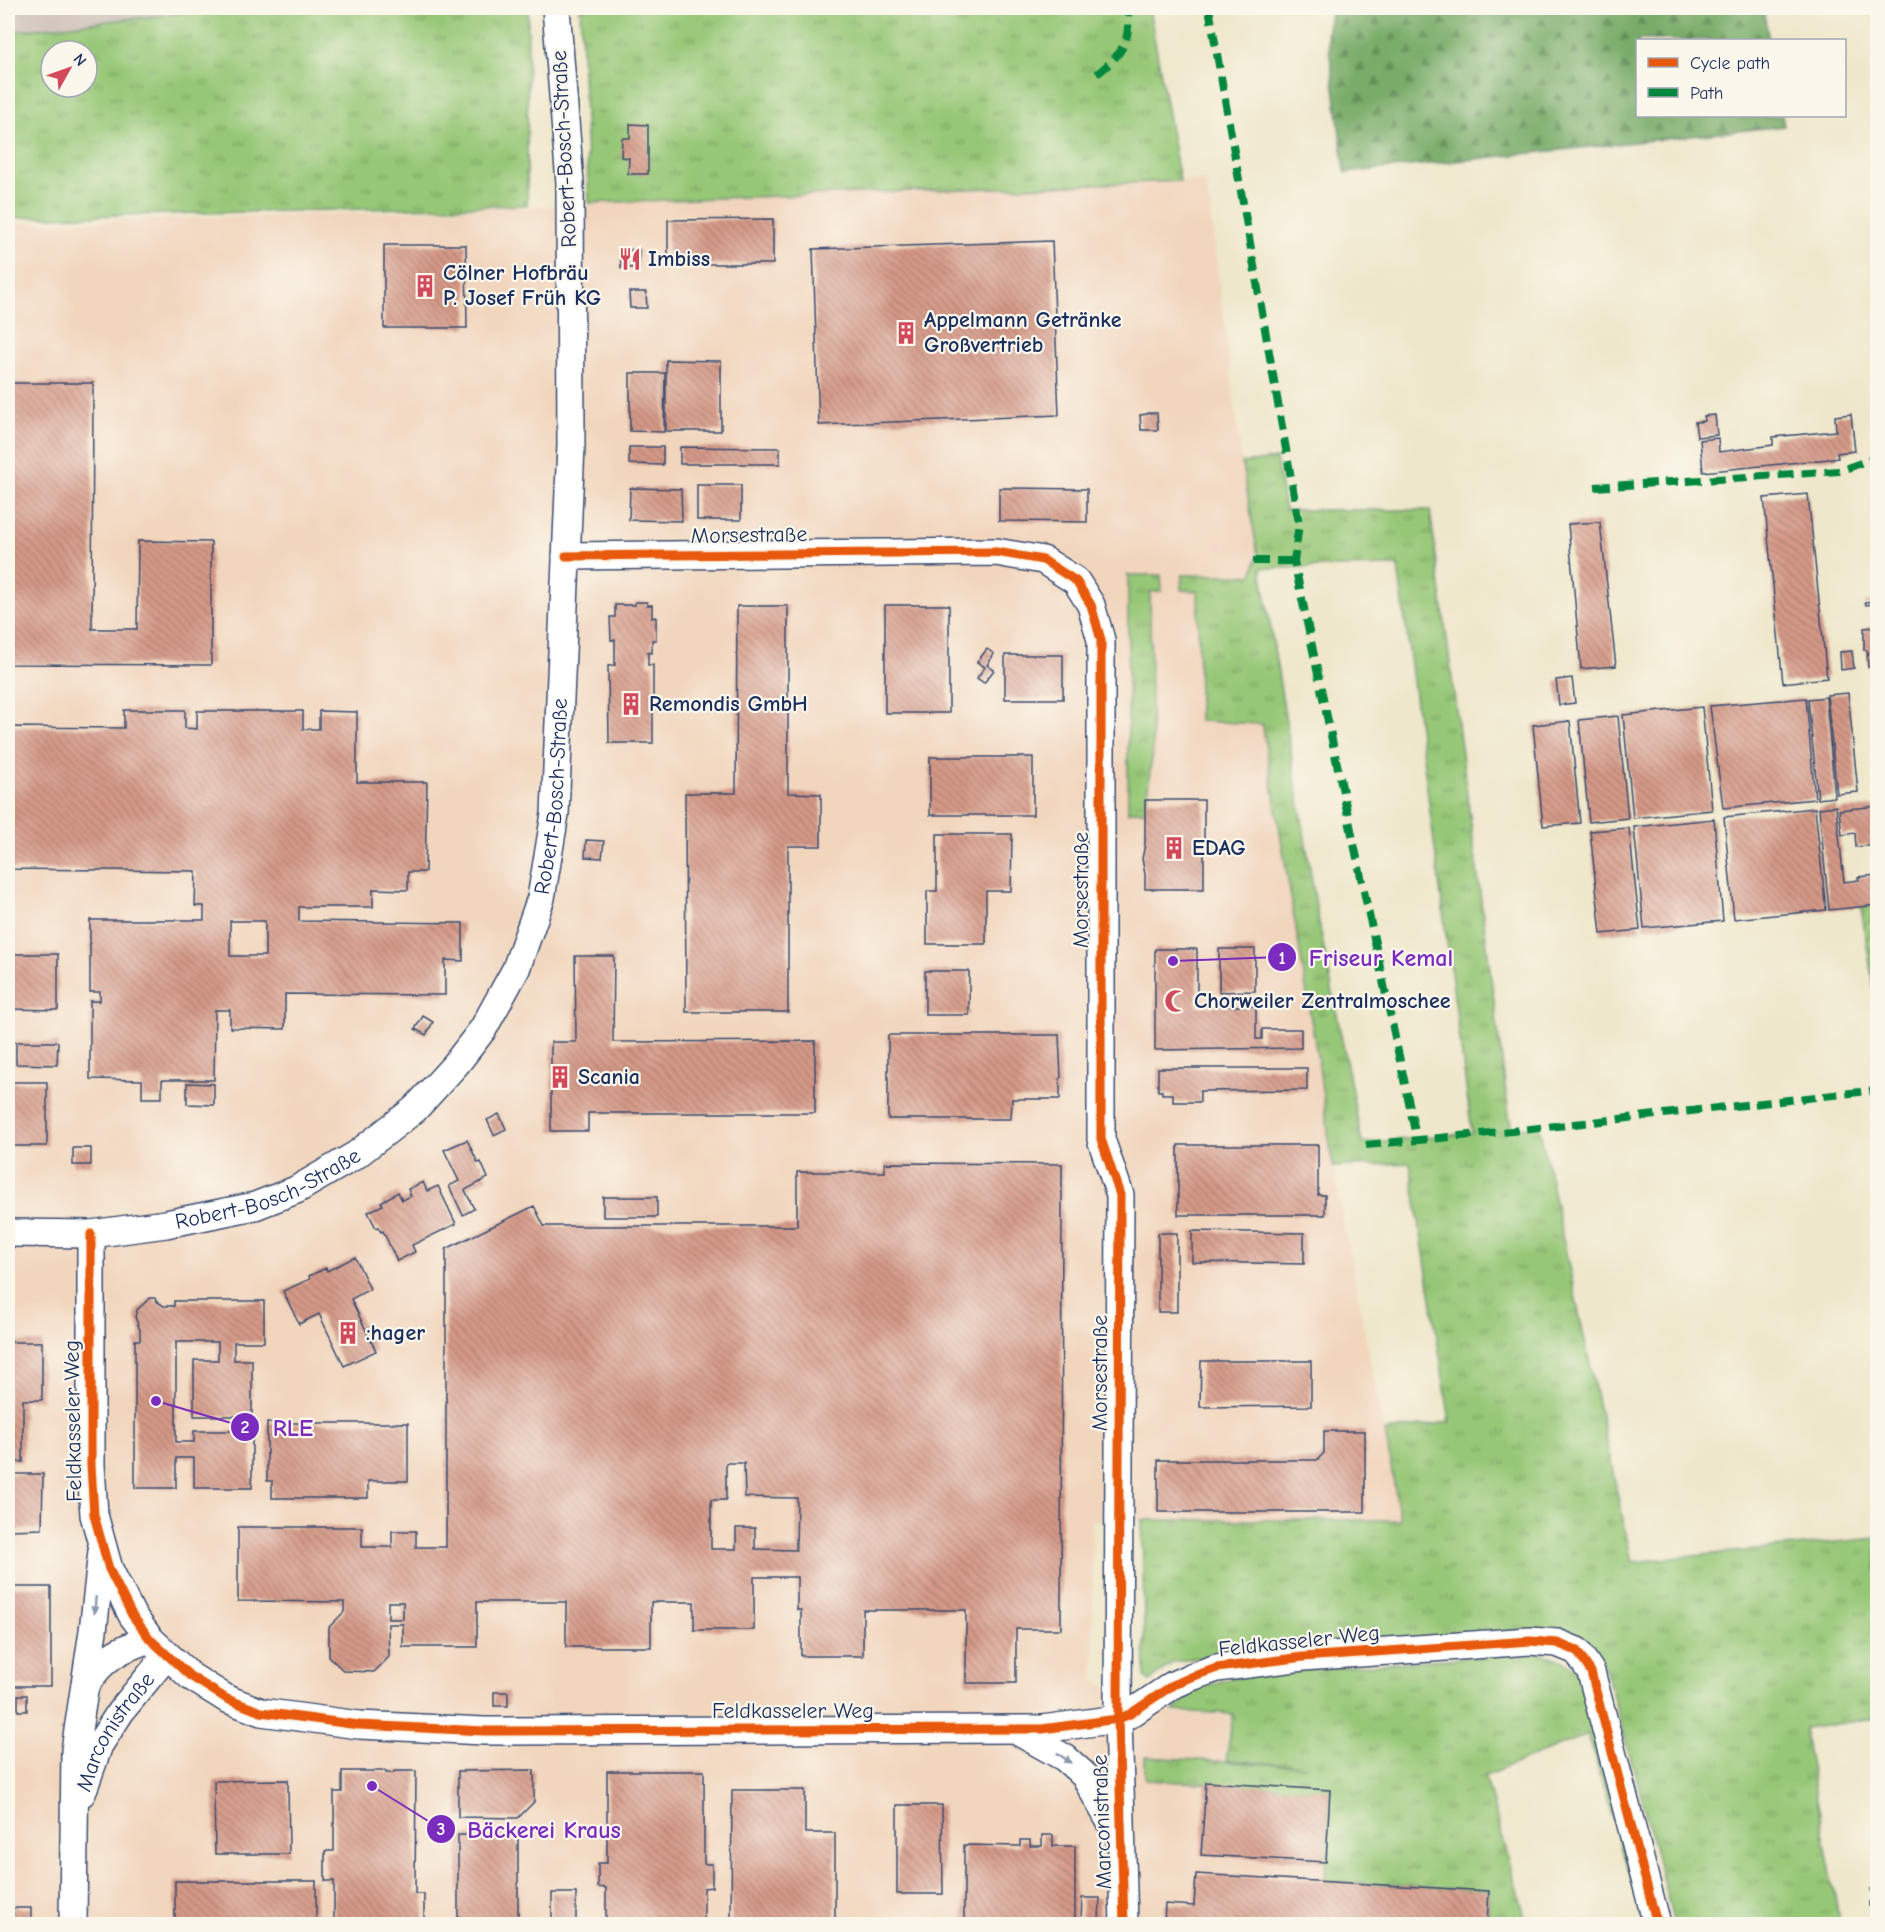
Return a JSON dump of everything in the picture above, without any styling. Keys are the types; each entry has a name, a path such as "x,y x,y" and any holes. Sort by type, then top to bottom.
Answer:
{"street":[{"name":"Robert-Bosch-Straße","path":"8,1233 90,1234 166,1224 255,1206 296,1190 356,1155 415,1109 456,1064 483,1029 516,969 542,898 555,814 571,446 570,183 556,8"},
{"name":"Morsestraße","path":"566,556 996,552 1043,560 1076,582 1091,605 1101,640 1101,1139 1120,1195 1118,1719"},
{"name":"Feldkasseler Weg","path":"90,1234 91,1465 94,1515 102,1546 109,1569 132,1615 158,1648 190,1676 227,1699 261,1712 359,1725 484,1731 1042,1730 1118,1719 1130,1714 1173,1685 1218,1668 1314,1656 1530,1641 1557,1643 1577,1651 1591,1672 1657,1924"},
{"name":"Marconistraße","path":"73,1924 75,1750 102,1546"},
{"name":"Marconistraße","path":"74,1814 99,1745 158,1648 128,1646 108,1657 94,1671 85,1688"},
{"name":"Marconistraße","path":"1118,1719 1124,1924"},
{"path":"1013,1730 1065,1758 1084,1775 1123,1845"}],"shaded area":[{"path":"8,8 261,8 210,10 8,32"},
{"path":"1206,180 1242,463 1258,555 1252,575 1333,1167 1401,1520 1092,1520 1094,1681 1173,1713 1231,1716 1223,1761 1485,1776 1510,1924 8,1924 8,224 364,213"}],"green space":[{"path":"528,8 527,205 8,218 8,32 210,10"},
{"path":"580,8 1149,8 1180,181 589,203"},
{"path":"1332,8 1763,8 1769,39 1636,39 1636,117 1782,117 1784,126 1345,173 1327,33"},
{"path":"1276,459 1285,510 1430,510 1509,1115 1512,1129 1539,1126 1632,1562 1877,1538 1877,1718 1804,1729 1840,1924 1674,1924 1605,1668 1591,1646 1569,1630 1541,1629 1197,1658 1173,1662 1150,1681 1145,1677 1142,1520 1400,1520 1385,1431 1450,1422 1410,1163 1333,1167 1318,1061 1262,724 1199,721 1198,591 1181,590 1182,575 1252,575 1258,555 1242,463","holes":["1398,566 1472,1133 1362,1143 1318,918 1261,568"]},
{"path":"1128,575 1161,575 1162,591 1150,592 1153,750 1145,811 1128,813"},
{"path":"1877,905 1877,1010 1861,907"},
{"path":"1535,1652 1559,1659 1579,1673 1644,1924 1588,1734 1485,1776 1527,1924 1500,1924 1488,1915 1489,1891 1325,1881 1330,1790 1145,1780 1145,1757 1307,1766 1226,1760 1233,1714 1173,1711 1191,1694 1214,1683 1268,1672"}],"building":[{"path":"630,124 648,125 648,174 628,174 629,158 621,157 622,138 630,138"},
{"path":"773,219 773,264 668,264 668,220"},
{"name":"Appelmann Getränke Großvertrieb","path":"1052,241 1059,415 819,425 813,249"},
{"name":"Cölner Hofbräu P. Josef Früh KG","path":"384,245 466,245 467,328 384,328"},
{"name":"Imbiss","path":"621,250 639,250 638,268 621,268"},
{"path":"629,292 646,292 647,308 630,308"},
{"path":"666,360 721,361 721,431 666,431"},
{"path":"630,373 665,373 664,432 630,431"},
{"path":"8,383 93,383 92,629 137,629 138,541 211,542 211,665 8,664"},
{"path":"1157,413 1158,430 1141,430 1140,415"},
{"path":"1851,414 1855,451 1837,453 1838,458 1703,472 1700,440 1718,438 1719,452 1773,445 1773,437 1836,431 1835,416"},
{"path":"1715,415 1717,435 1697,437 1695,422 1705,421 1704,416"},
{"path":"629,447 663,447 663,465 629,464"},
{"path":"680,447 780,448 780,464 680,464"},
{"path":"697,485 741,485 741,520 697,520"},
{"path":"630,488 681,489 682,521 629,520"},
{"path":"999,488 1087,489 1087,522 999,521"},
{"path":"1808,494 1827,678 1783,683 1764,498"},
{"path":"1600,522 1616,666 1581,669 1568,524"},
{"path":"1878,601 1878,666 1868,667 1867,650 1864,650 1864,628 1875,627 1873,604 1866,605 1865,602"},
{"name":"Remondis GmbH","path":"635,602 647,602 647,605 652,605 652,618 656,617 656,640 652,640 652,653 648,652 648,665 653,665 653,743 609,743 608,666 615,665 615,640 611,640 610,617 615,617 615,605 635,605"},
{"path":"885,605 949,605 949,713 885,713"},
{"path":"737,606 788,606 788,793 821,794 821,846 788,846 788,1012 686,1012 685,793 736,793"},
{"path":"987,649 994,654 987,665 994,670 984,683 977,678 985,667 977,662"},
{"path":"1852,651 1854,668 1841,670 1840,652"},
{"path":"1005,655 1063,655 1063,699 1005,699"},
{"path":"1572,678 1575,703 1559,705 1556,680"},
{"path":"1848,693 1858,792 1837,794 1827,695"},
{"path":"1826,697 1835,797 1818,799 1808,699"},
{"path":"1806,698 1815,799 1723,808 1710,706"},
{"path":"1702,707 1712,810 1633,818 1623,715"},
{"path":"124,710 185,710 185,728 197,729 197,711 303,711 303,729 319,729 319,711 357,712 357,782 427,782 425,872 408,872 408,890 373,889 373,907 299,907 299,921 463,923 463,961 445,960 445,995 285,994 285,1029 230,1028 230,1010 215,1010 214,1080 162,1080 162,1098 142,1098 142,1080 90,1079 90,1001 100,1001 100,992 90,992 90,920 204,920 204,906 195,906 196,871 8,869 8,727 124,728","holes":["230,921 265,921 265,956 230,956"]},
{"path":"1618,716 1628,818 1589,822 1579,720"},
{"path":"1570,721 1580,823 1543,826 1533,725"},
{"path":"930,757 1033,757 1033,815 930,815"},
{"name":"EDAG","path":"1145,800 1204,800 1204,889 1145,889 1142,859 1145,844"},
{"path":"1836,806 1844,882 1859,880 1858,877 1878,875 1878,905 1829,910 1819,808"},
{"path":"1878,806 1878,845 1856,847 1855,833 1842,835 1839,810"},
{"path":"1815,808 1826,910 1734,919 1724,817"},
{"path":"1714,819 1723,921 1644,928 1634,827"},
{"path":"1629,828 1640,930 1601,934 1590,831"},
{"path":"937,834 1012,834 1011,891 986,891 986,944 927,944 927,891 937,891"},
{"path":"586,840 604,841 602,858 585,857"},
{"name":"Chorweiler Zentralmoschee","path":"1155,949 1197,949 1197,1006 1256,1006 1256,1039 1262,1039 1262,1029 1301,1029 1301,1048 1155,1050"},
{"path":"1219,949 1255,949 1255,991 1219,992"},
{"path":"8,954 58,954 58,1010 8,1009"},
{"path":"575,956 614,956 613,1042 815,1041 815,1113 588,1113 588,1131 551,1131 551,1042 576,1042"},
{"path":"925,971 969,971 969,1015 925,1015"},
{"path":"423,1016 433,1022 426,1035 415,1029"},
{"path":"888,1035 1059,1035 1060,1099 1012,1099 1011,1119 888,1119"},
{"path":"16,1042 58,1042 57,1065 16,1064"},
{"path":"1158,1068 1307,1068 1307,1090 1200,1091 1200,1102 1173,1102 1173,1094 1162,1094 1162,1091 1158,1091"},
{"path":"8,1082 47,1082 47,1146 8,1146"},
{"path":"187,1083 214,1084 214,1105 187,1104"},
{"path":"499,1114 506,1129 494,1135 487,1120"},
{"path":"467,1140 488,1178 465,1190 474,1209 463,1215 449,1186 459,1181 444,1150"},
{"path":"1178,1145 1318,1145 1318,1195 1325,1195 1325,1215 1178,1215"},
{"path":"73,1148 91,1148 91,1165 73,1165"},
{"path":"885,1163 1062,1164 1061,1629 1016,1629 1016,1683 966,1683 966,1610 863,1610 863,1656 801,1656 801,1610 797,1610 797,1577 754,1577 754,1630 694,1630 694,1602 651,1602 651,1647 566,1647 566,1602 477,1602 477,1647 403,1647 403,1624 388,1624 389,1657 374,1672 344,1671 329,1657 329,1627 344,1612 344,1602 238,1601 238,1527 362,1527 362,1547 392,1547 392,1531 416,1531 416,1547 446,1547 446,1249 534,1206 544,1226 797,1226 797,1172 885,1172","holes":["726,1463 744,1463 745,1497 797,1498 796,1550 755,1549 755,1528 736,1528 736,1549 711,1549 711,1500 726,1500","388,1602 403,1602 403,1619 388,1619"]},
{"path":"423,1182 427,1191 438,1186 456,1224 412,1245 415,1252 397,1261 383,1231 376,1228 368,1212 383,1205 381,1202 398,1192 402,1200 411,1196 408,1189"},
{"path":"603,1197 657,1197 657,1217 603,1217"},
{"path":"1192,1231 1304,1233 1304,1264 1192,1262"},
{"path":"1158,1233 1177,1233 1177,1312 1158,1312"},
{"path":"355,1257 370,1289 351,1299 376,1351 344,1366 319,1314 299,1324 283,1291 310,1279 309,1276 326,1268 327,1271"},
{"path":"150,1298 155,1298 164,1306 174,1306 174,1301 264,1301 264,1342 234,1342 234,1360 252,1360 252,1416 194,1416 194,1360 218,1360 218,1342 176,1342 176,1442 194,1442 194,1431 252,1431 252,1488 194,1488 194,1458 176,1458 176,1488 135,1488 135,1340 140,1340 140,1330 135,1317 137,1310"},
{"path":"8,1342 42,1342 42,1400 23,1400 23,1462 8,1462"},
{"path":"1201,1361 1311,1361 1311,1406 1200,1407"},
{"path":"267,1423 408,1423 408,1481 368,1481 368,1498 272,1498 272,1481 267,1481"},
{"path":"1324,1431 1365,1431 1365,1512 1158,1512 1158,1460 1317,1460 1324,1453"},
{"path":"8,1474 43,1474 42,1529 8,1530"},
{"path":"8,1587 51,1587 51,1686 8,1686"},
{"path":"494,1692 508,1692 508,1706 494,1706"},
{"path":"18,1695 27,1695 27,1711 18,1711"},
{"path":"534,1770 534,1802 518,1818 458,1817 458,1771"},
{"path":"342,1771 394,1773 394,1771 416,1771 415,1894 424,1894 424,1924 334,1924 334,1881 325,1881 325,1851 334,1851 334,1792 342,1792"},
{"path":"607,1771 704,1771 704,1864 712,1864 712,1887 704,1888 704,1924 606,1924 606,1888 598,1887 598,1863 607,1863"},
{"path":"288,1780 289,1854 215,1854 214,1781"},
{"path":"1206,1782 1330,1790 1326,1862 1201,1855"},
{"path":"732,1790 805,1790 805,1833 835,1833 835,1924 731,1924"},
{"path":"897,1805 942,1805 943,1894 897,1894"},
{"path":"458,1835 518,1835 518,1924 458,1924"},
{"path":"1042,1835 1053,1835 1053,1846 1075,1846 1075,1924 964,1924 964,1845 1020,1846 1020,1840 1030,1840 1030,1846 1042,1846"},
{"path":"1196,1874 1489,1891 1487,1924 1164,1924 1165,1904 1194,1906"},
{"path":"175,1881 316,1881 316,1924 175,1924"},
{"path":"1878,1889 1878,1905 1869,1906 1869,1902 1873,1902 1871,1890"},
{"path":"552,1893 576,1893 576,1924 552,1924"},
{"path":"1082,1898 1100,1898 1099,1921 1081,1920"},
{"path":"8,1908 31,1908 31,1924 8,1924"}],"marked path":[{"path":"1097,74 1113,60 1123,46 1128,29 1127,8"},
{"path":"1209,8 1299,524 1294,561 1417,1141"},
{"path":"1595,487 1839,471 1878,457"},
{"path":"1253,561 1294,561"},
{"path":"1366,1145 1878,1090"}],"cycle path":[{"path":"566,556 996,552 1043,560 1076,581 1091,605 1101,640 1101,1139 1120,1195 1118,1719 1124,1924"},
{"path":"91,1234 91,1465 94,1515 109,1569 132,1615 150,1639 190,1676 227,1699 261,1712 359,1725 484,1731 1042,1729 1118,1719 1130,1714 1173,1685 1217,1668 1303,1657 1530,1641 1557,1643 1577,1651 1591,1672 1657,1924"}],"place":[{"name":"Imbiss","path":"630,259"},
{"name":"Cölner Hofbräu P. Josef Früh KG","path":"425,286"},
{"name":"Appelmann Getränke Großvertrieb","path":"906,333"},
{"name":"Remondis GmbH","path":"631,704"},
{"name":"EDAG","path":"1174,848"},
{"name":"Friseur Kemal","path":"1173,961"},
{"name":"Chorweiler Zentralmoschee","path":"1176,1001"},
{"name":"Scania","path":"560,1077"},
{"name":":hager","path":"348,1333"},
{"name":"RLE","path":"156,1401"},
{"name":"Bäckerei Kraus","path":"372,1786"}]}
